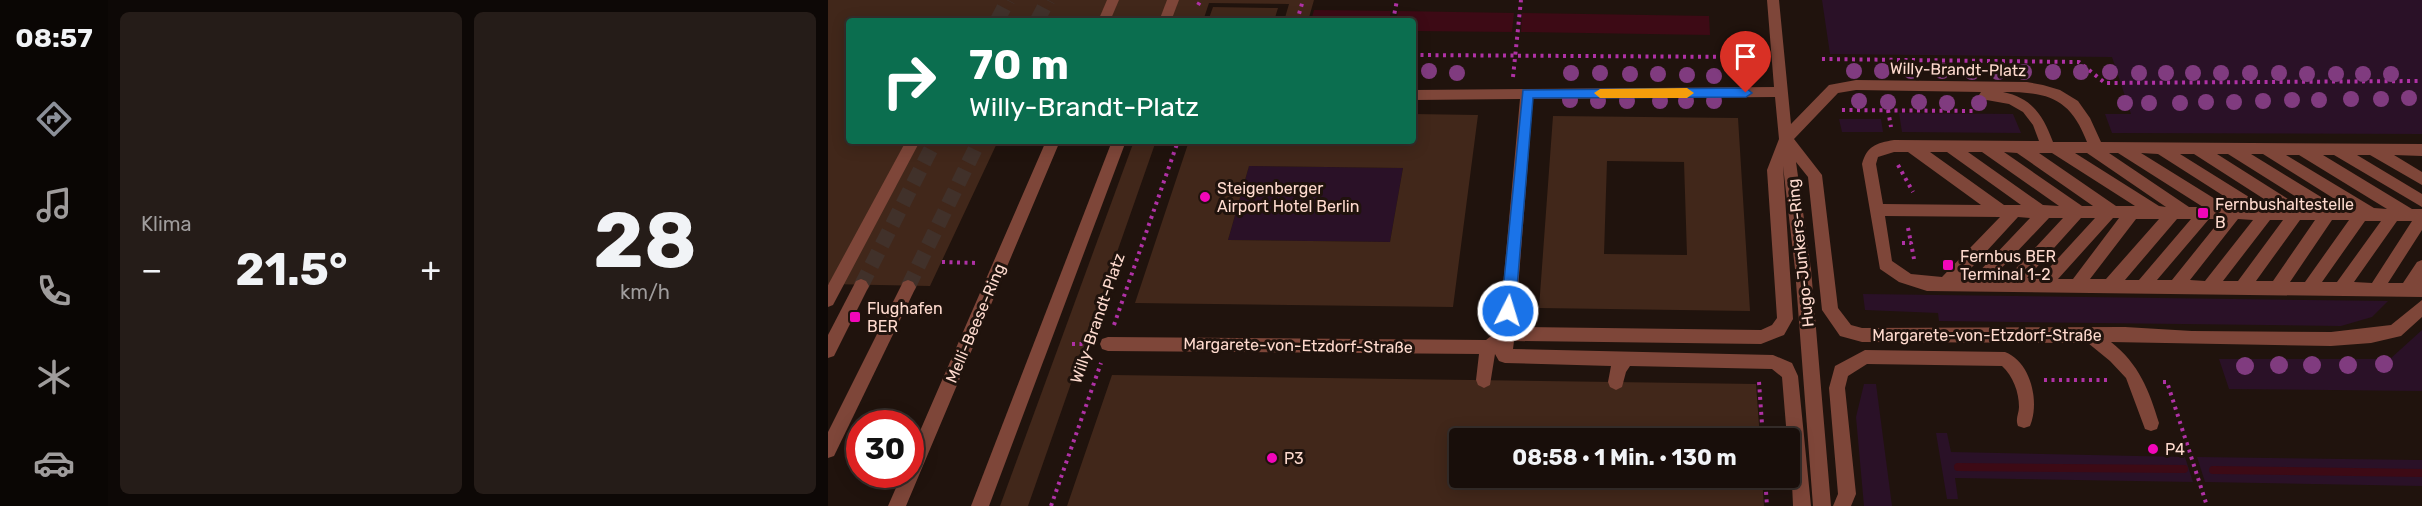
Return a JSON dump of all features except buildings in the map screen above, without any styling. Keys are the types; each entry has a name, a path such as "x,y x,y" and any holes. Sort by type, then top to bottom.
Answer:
{"street":[{"path":"1105,18 1113,0"},
{"path":"1166,18 1173,0"},
{"name":"Hugo-Junkers-Ring","path":"1773,0 1786,139 1802,253 1822,506"},
{"name":"Willy-Brandt-Platz","path":"1786,139 1834,89 1856,85 2027,87 2061,95 2084,116 2093,148"},
{"path":"1416,94 1781,92"},
{"path":"1484,380 1500,343 1527,94"},
{"name":"Willy-Brandt-Platz","path":"1827,95 2004,97 2032,110 2051,147"},
{"name":"Margarete-von-Etzdorf-Straße","path":"1108,344 1500,343 1761,337 1778,330 1785,319 1774,170 1786,139 1815,175 1830,310 1846,330 1862,336 2125,334 2192,338 2331,339 2371,336 2395,331 2422,307"},
{"path":"828,300 911,144"},
{"name":"Melli-Beese-Ring","path":"897,506 1052,144"},
{"path":"980,506 1118,144"},
{"path":"1911,146 2008,211"},
{"path":"2422,150 1911,146 1881,148 1872,154 1869,164 1885,264 1897,275 1910,281 1946,284 2415,290 2422,267"},
{"path":"1950,147 2043,211"},
{"path":"1985,147 2078,212"},
{"path":"2020,147 2111,212"},
{"path":"2051,147 2157,213"},
{"path":"2093,148 2180,213"},
{"path":"2121,148 2230,213"},
{"path":"2160,148 2265,214"},
{"path":"2196,148 2298,214"},
{"path":"2231,149 2332,214"},
{"path":"2266,149 2367,215"},
{"path":"2301,149 2418,216"},
{"path":"2336,149 2422,201"},
{"path":"2371,150 2422,179"},
{"path":"1876,210 2418,216"},
{"path":"1946,284 2008,211"},
{"path":"1977,284 2043,211"},
{"path":"2011,285 2078,212"},
{"path":"2043,285 2111,212"},
{"path":"2077,285 2132,212"},
{"path":"2110,286 2180,213"},
{"path":"2143,286 2205,213"},
{"path":"2176,287 2230,213"},
{"path":"2209,287 2265,214"},
{"path":"2243,287 2298,214"},
{"path":"2277,288 2332,214"},
{"path":"2309,288 2367,215"},
{"path":"2341,289 2393,215"},
{"path":"2376,289 2418,216"},
{"path":"828,351 861,286"},
{"path":"828,450 908,287"},
{"path":"2091,336 2121,359 2138,381 2151,423"},
{"name":"Margarete-von-Etzdorf-Straße","path":"1500,343 1504,356 1757,359 1773,362 1786,368 1791,376 1802,506"},
{"name":"Margarete-von-Etzdorf-Straße","path":"1842,506 1847,494 1837,388 1841,371 1852,363 1865,357 2006,359 2015,367 2029,408 2024,420"},
{"path":"1616,382 1618,369 1627,358"}],"path":[{"path":"1198,5 1201,0"},
{"path":"1298,18 1303,0"},
{"path":"1394,18 1397,0"},
{"path":"1511,94 1521,0"},
{"path":"1416,55 1744,57"},
{"path":"1822,60 2079,62 2104,83 2422,81"},
{"path":"1841,110 1980,111"},
{"path":"1888,110 1892,132"},
{"name":"Willy-Brandt-Platz","path":"1051,506 1177,144"},
{"path":"1896,155 1898,167 1912,190 1914,199"},
{"path":"1901,243 1911,243 1915,265"},
{"path":"942,262 1000,264"},
{"path":"1757,359 1762,428"},
{"path":"2043,380 2115,380"},
{"path":"2163,382 2167,382 2207,506"},
{"path":"1766,488 1767,506"}],"shaded area":[{"path":"1822,0 2422,0 2422,134 2112,133 2105,114 2131,114 2112,57 1830,54"},
{"path":"1314,10 1391,11 1390,18 1312,18"},
{"path":"1398,11 1514,13 1512,32 1416,31 1416,18 1397,18"},
{"path":"1522,13 1709,16 1710,35 1521,32"},
{"path":"1899,113 2013,114 2021,133 1902,132"},
{"path":"1839,119 1881,119 1883,132 1842,132"},
{"path":"1249,166 1403,168 1390,242 1228,240"},
{"path":"1863,294 2388,301 2372,317 2341,326 1939,321 1938,313 1865,310"},
{"path":"2422,330 2422,391 2229,389 2219,359 2390,359"},
{"path":"1864,384 1876,384 1892,506 1864,506 1856,417"},
{"path":"1936,433 1947,433 1951,452 2185,457 2193,482 1955,478 1958,499 1947,499"},
{"path":"2197,457 2422,460 2422,486 2205,482"}],"waterway":[{"path":"1958,467 2184,469"},
{"path":"2213,470 2422,473"}],"tunnel":[{"path":"999,18 1008,0"},
{"path":"1039,18 1048,0"},
{"path":"861,286 933,144"},
{"path":"908,287 978,144"}],"slow traffic":[{"path":"1600,93 1687,93"}],"place":[{"name":"Steigenberger Airport Hotel Berlin","path":"1205,197"},
{"name":"Fernbushaltestelle B","path":"2203,213"},
{"name":"Fernbus BER Terminal 1-2","path":"1948,265"},
{"name":"Flughafen BER","path":"855,317"},
{"name":"P4","path":"2153,449"},
{"name":"P3","path":"1272,458"}],"route":[{"path":"1508,311 1527,94 1746,93"}]}
